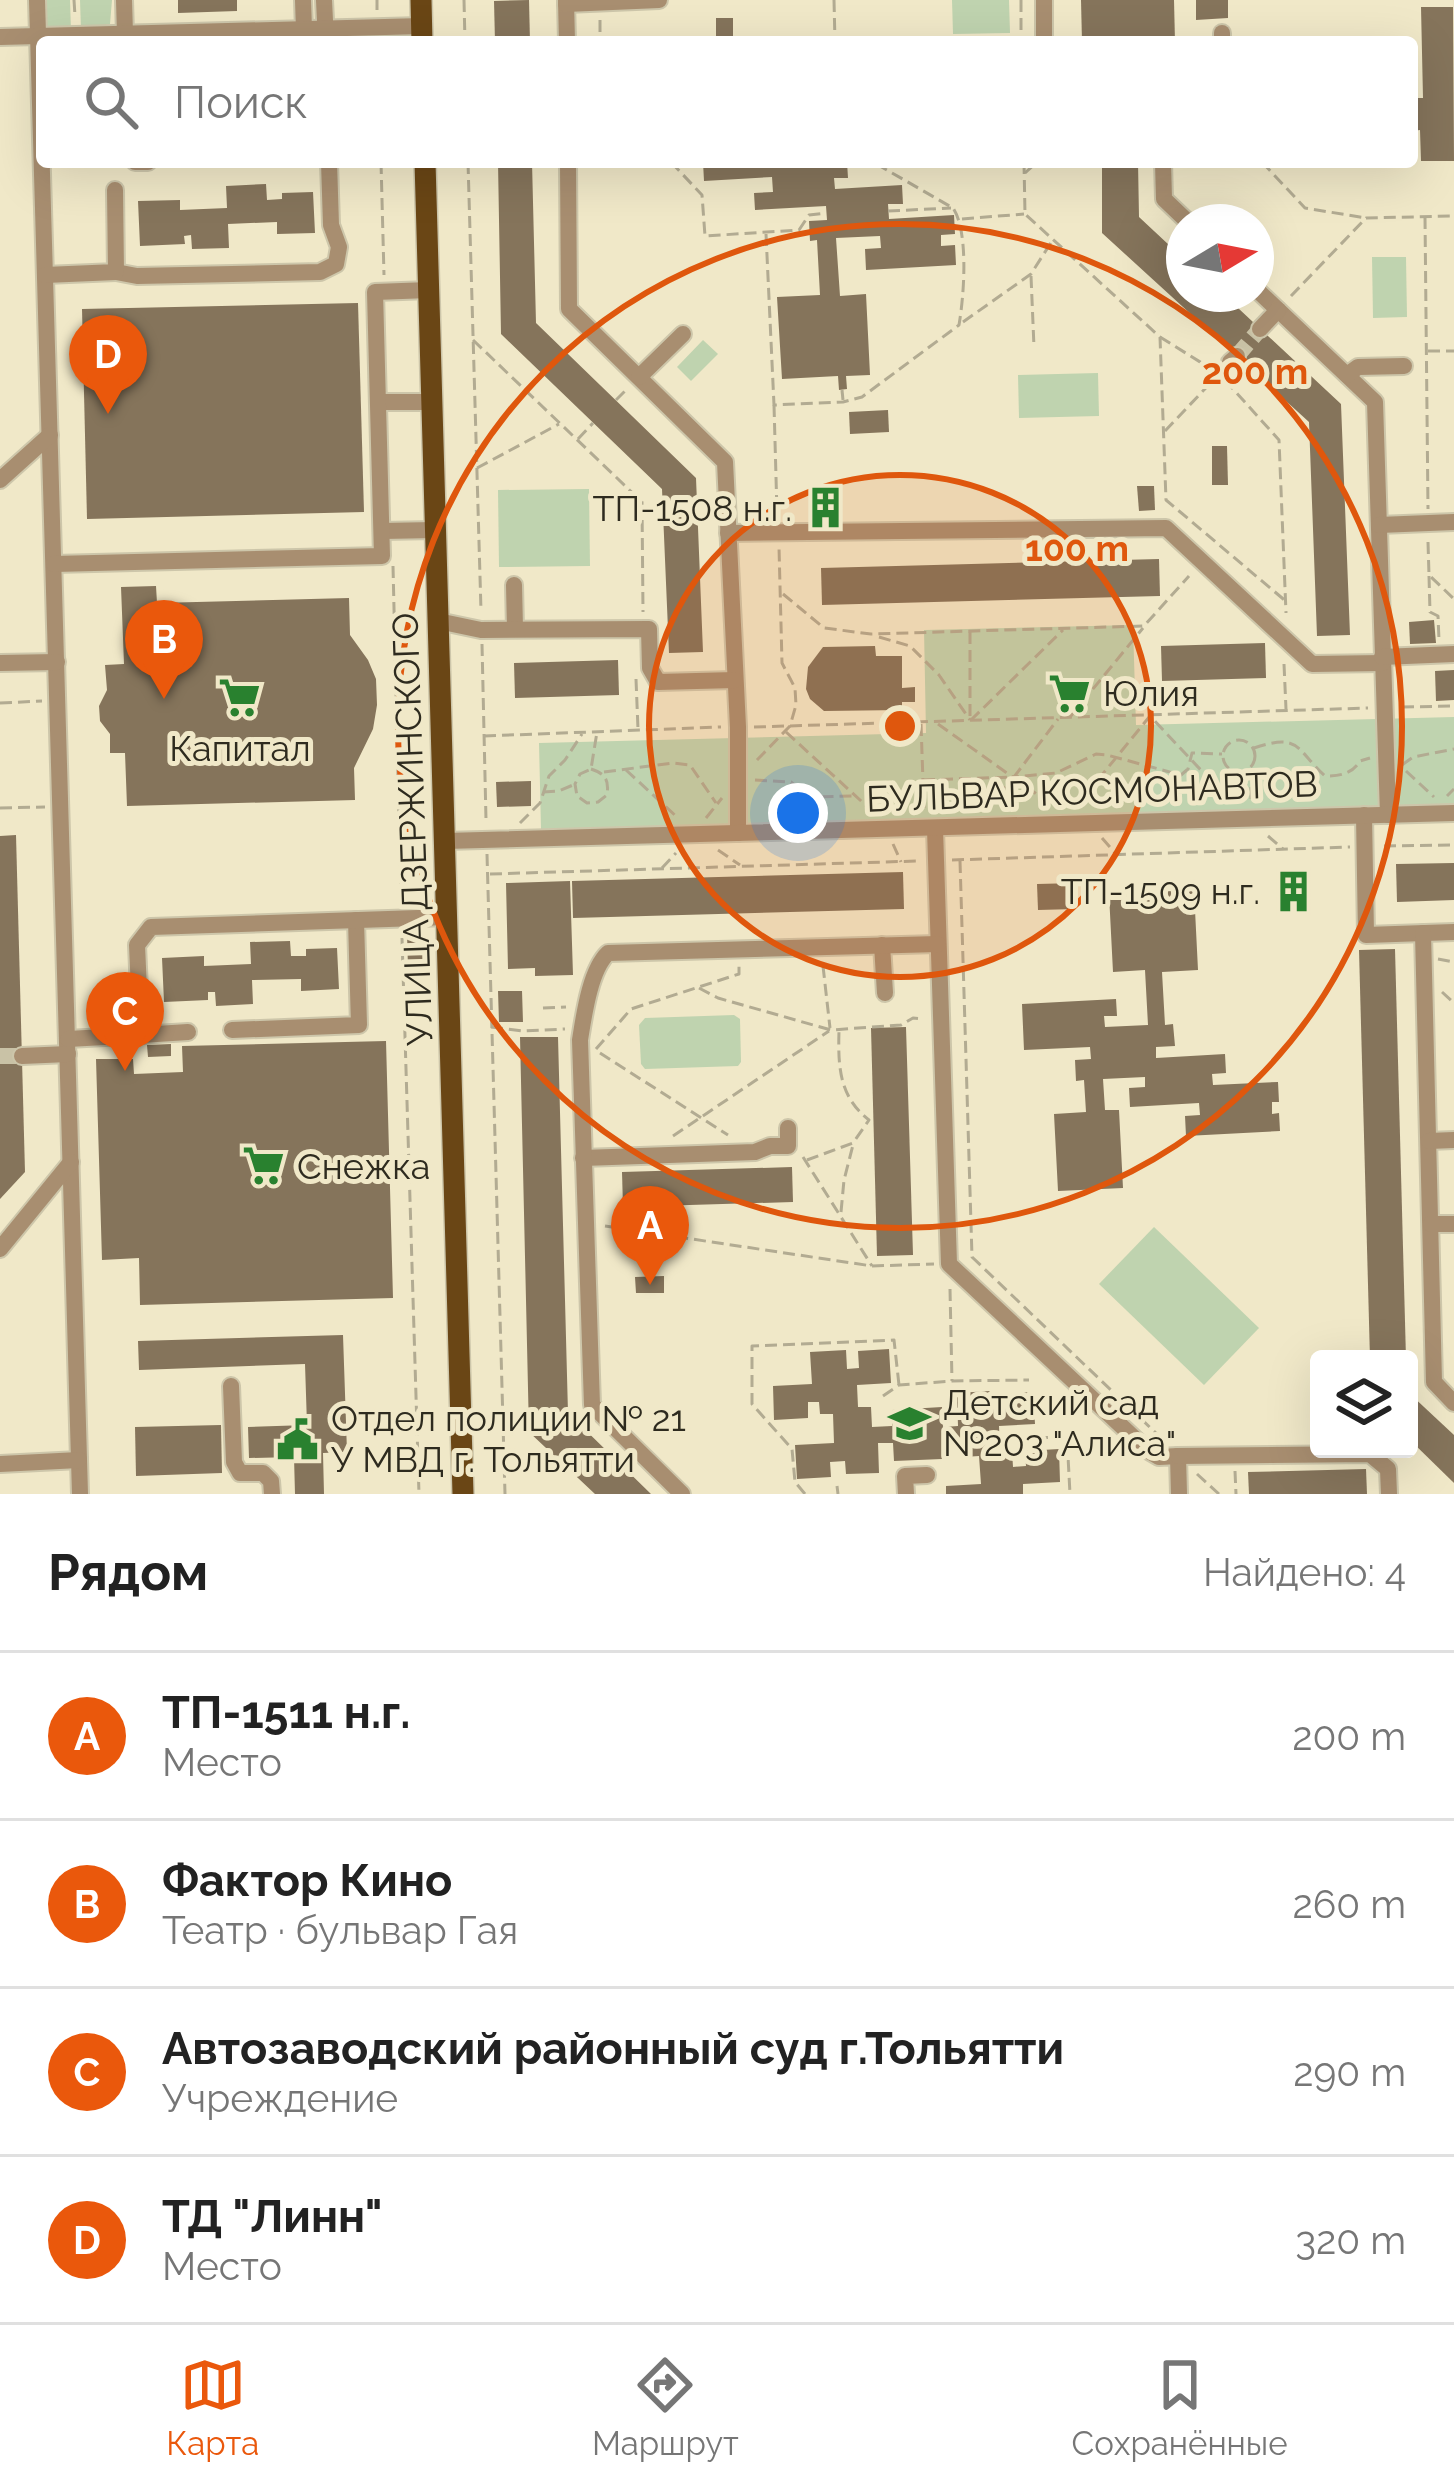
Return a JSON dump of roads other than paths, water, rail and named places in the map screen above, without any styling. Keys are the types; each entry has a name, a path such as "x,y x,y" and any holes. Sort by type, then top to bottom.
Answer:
{"main road":[{"path":"421,0 422,34"},
{"name":"УЛИЦА ДЗЕРЖИНСКОГО","path":"425,168 463,1494"}],"street":[{"path":"37,0 38,35"},
{"path":"124,0 125,34"},
{"path":"303,0 304,30"},
{"path":"323,0 326,36"},
{"path":"567,36 566,2 659,0"},
{"path":"1044,0 1044,36"},
{"path":"0,37 304,30 326,36 422,34"},
{"path":"42,168 80,1494"},
{"path":"45,275 320,272 336,264 339,247 331,225 329,168"},
{"path":"568,168 569,309 725,462 738,727 738,833"},
{"path":"1163,168 1164,199 1169,204"},
{"path":"115,190 116,272"},
{"path":"54,564 382,556 387,531 375,292 429,290"},
{"path":"1274,306 1375,402 1388,814"},
{"path":"1260,329 1278,310"},
{"path":"639,377 683,334"},
{"path":"1347,375 1358,367 1403,366"},
{"path":"378,402 432,402"},
{"path":"0,481 50,435"},
{"path":"1379,525 1454,522"},
{"path":"728,533 1166,528 1312,664 1447,654"},
{"path":"387,531 435,530"},
{"path":"514,585 515,629"},
{"path":"438,620 482,630 649,628 650,668 658,682 735,680"},
{"path":"0,664 57,662"},
{"name":"БУЛЬВАР КОСМОНАВТОВ","path":"445,841 1248,819 1447,808"},
{"path":"1364,815 1366,935 1454,932"},
{"path":"930,829 937,861 949,1264 1147,1450 1160,1456 1370,1454 1388,1469 1389,1494"},
{"path":"141,1035 137,945 151,927 448,917"},
{"path":"232,1030 359,1025 356,920"},
{"path":"1424,933 1434,1382 1454,1403"},
{"path":"682,1494 592,1405 580,1040 601,959 608,953 938,944"},
{"path":"882,945 885,993"},
{"path":"22,1056 141,1035 188,1032"},
{"path":"583,1158 754,1152 788,1146 788,1128"},
{"path":"1429,1141 1454,1140"},
{"path":"0,1249 71,1162"},
{"path":"1430,1225 1454,1224"},
{"path":"231,1386 234,1462 240,1473 262,1473 271,1481 272,1494"},
{"path":"1178,1456 1179,1494"},
{"path":"0,1464 80,1460"},
{"path":"905,1494 905,1476 927,1475"}],"tunnel":[{"path":"1237,356 1260,329"},
{"path":"0,1056 22,1056"}],"place":[{"name":"ТД \"Линн\"","path":"108,414"},
{"name":"ТП-1508 н.г.","path":"826,508"},
{"name":"Юлия","path":"1069,693"},
{"name":"Капитал","path":"240,698"},
{"name":"Фактор Кино","path":"164,699"},
{"name":"ТП-1509 н.г.","path":"1294,891"},
{"name":"Автозаводский районный суд г.Тольятти","path":"125,1071"},
{"name":"Снежка","path":"263,1166"},
{"name":"ТП-1511 н.г.","path":"650,1285"},
{"name":"Детский сад №203 \"Алиса\"","path":"909,1423"},
{"name":"Отдел полиции № 21 У МВД г. Тольятти","path":"297,1439"}]}
